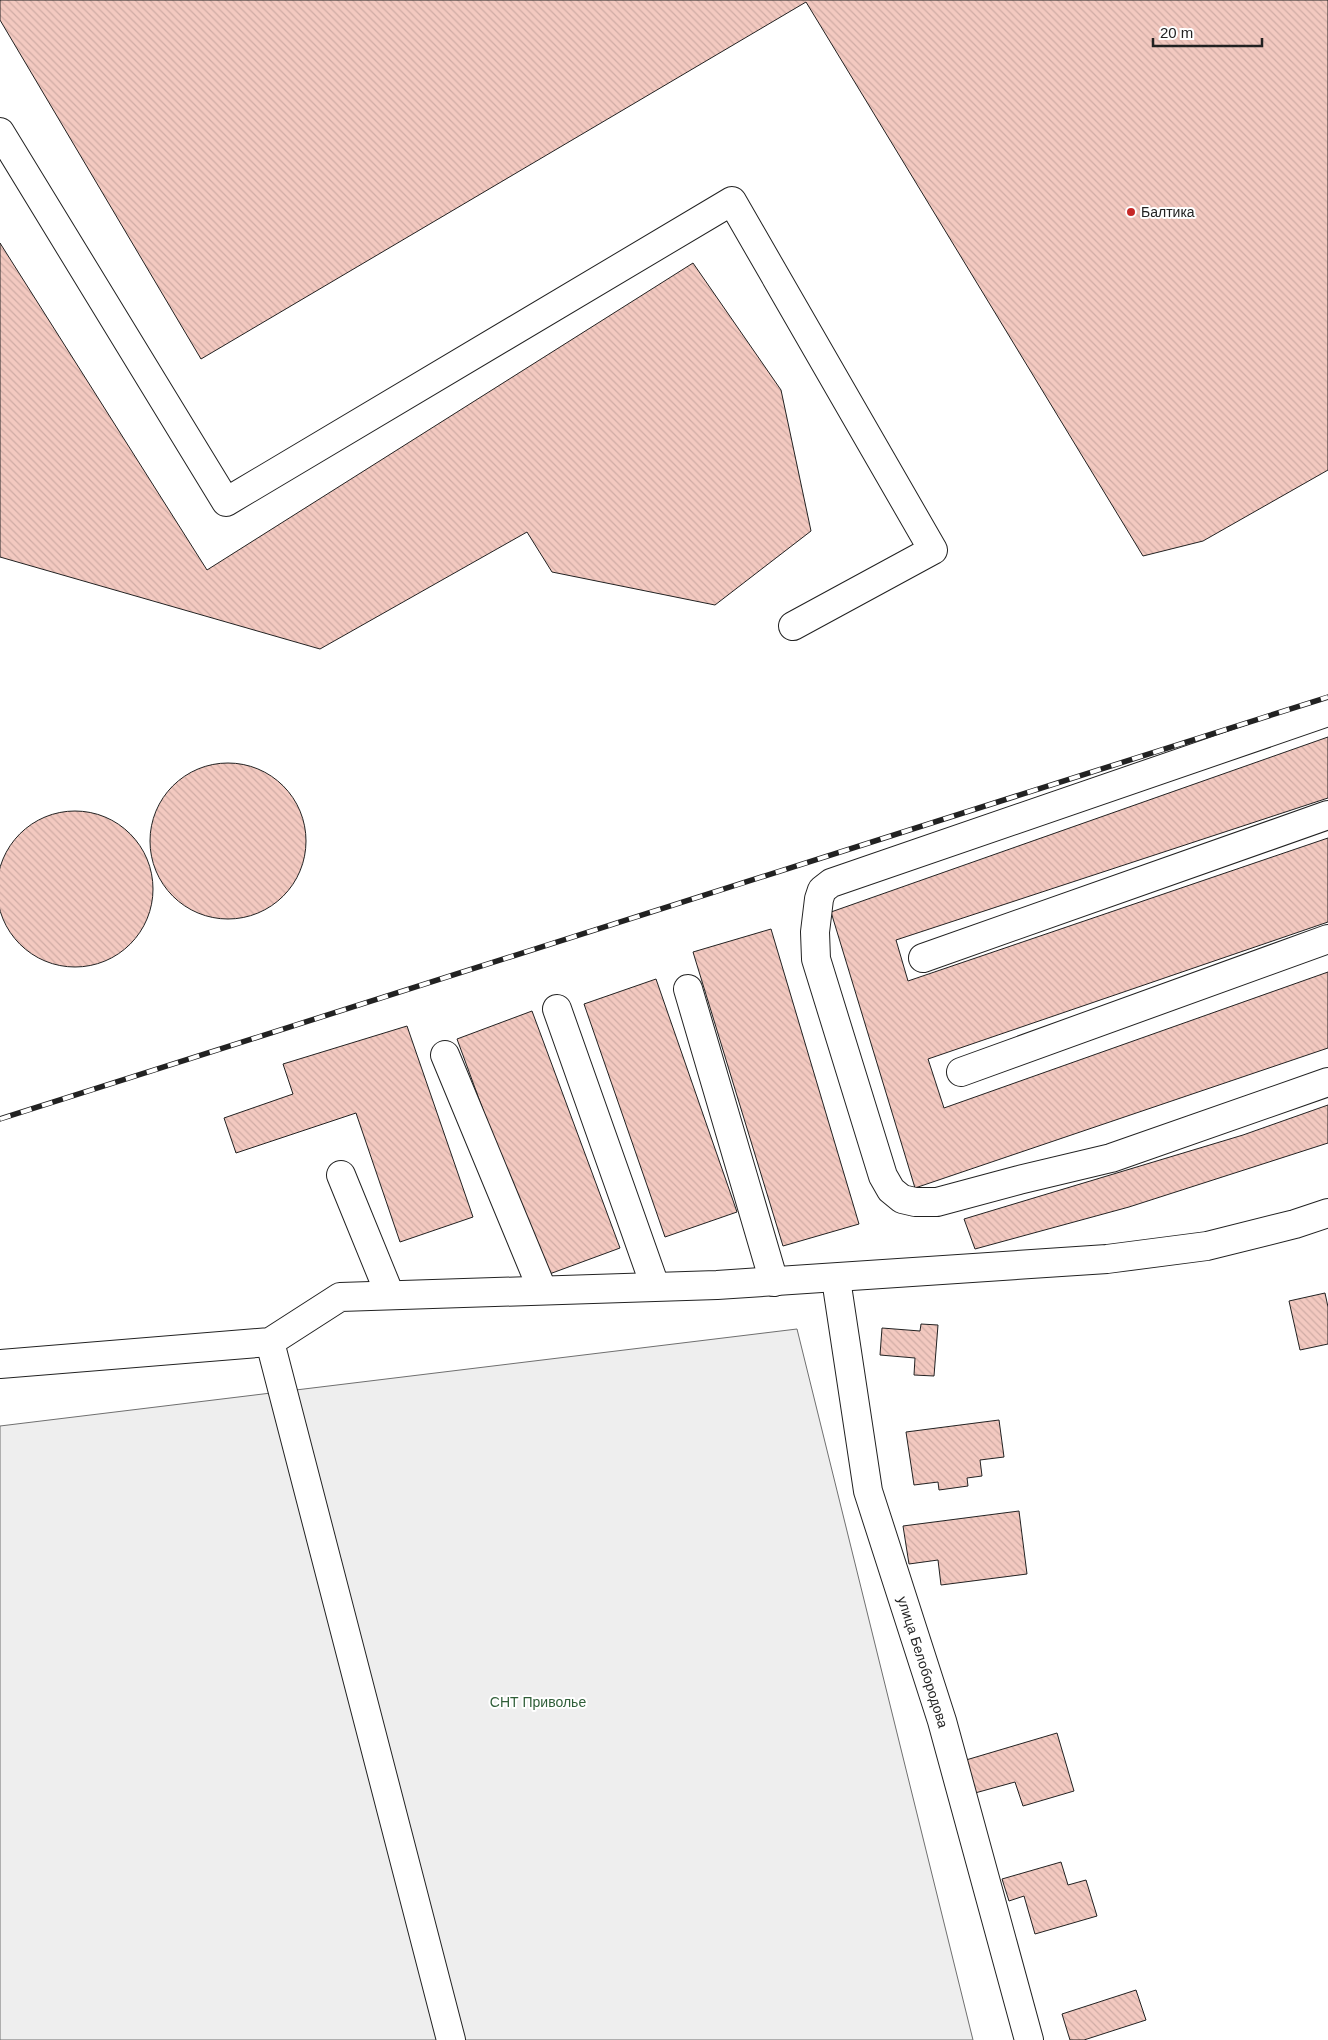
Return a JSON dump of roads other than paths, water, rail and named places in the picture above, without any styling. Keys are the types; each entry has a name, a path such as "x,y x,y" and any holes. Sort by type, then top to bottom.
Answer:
{"street":[{"path":"0,132 226,502 732,201 933,550 793,626"},
{"path":"1328,712 831,883 820,893 815,932 816,959 883,1176 895,1195 908,1201 937,1202 1112,1158 1328,1082"},
{"path":"923,958 1328,815"},
{"path":"961,1072 1328,938"},
{"path":"688,989 774,1282"},
{"path":"557,1009 655,1286"},
{"path":"445,1055 542,1290"},
{"path":"341,1175 390,1295"},
{"path":"0,1364 270,1342 340,1297 774,1282 1107,1259 1207,1246 1295,1224 1328,1213"},
{"name":"улица Белобородова","path":"836,1278 868,1491 942,1721 1029,2040"},
{"path":"270,1342 451,2040"}],"railway":[{"path":"0,1119 1328,697"}],"place":[{"name":"Балтика","path":"1131,212"}],"park label":[{"name":"СНТ Приволье","path":"538,1702"}]}
